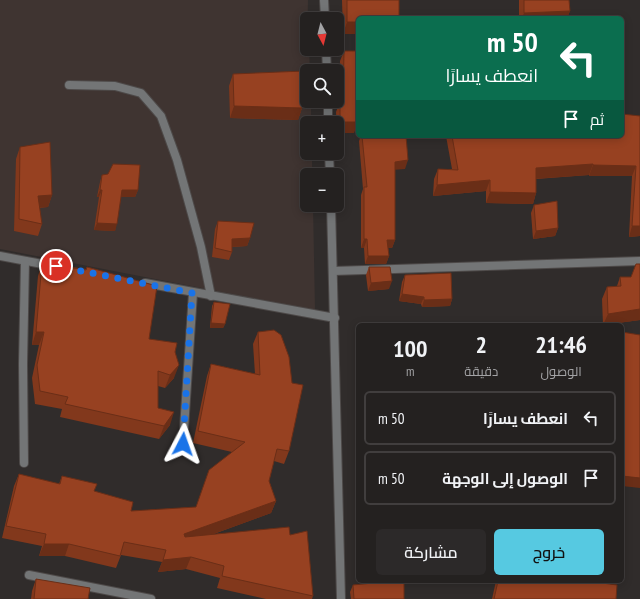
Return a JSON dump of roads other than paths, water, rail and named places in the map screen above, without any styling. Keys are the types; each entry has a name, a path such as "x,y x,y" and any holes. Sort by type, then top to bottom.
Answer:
{"street":[{"path":"324,0 325,12"},
{"path":"69,85 115,86 141,93 161,116 177,160 201,248 210,296"},
{"path":"331,212 341,599"},
{"path":"0,256 63,268"},
{"path":"24,463 23,364 25,261"},
{"path":"333,271 640,261"},
{"path":"139,282 192,293 335,318"},
{"path":"183,444 192,293"},
{"path":"29,575 151,599"}]}
